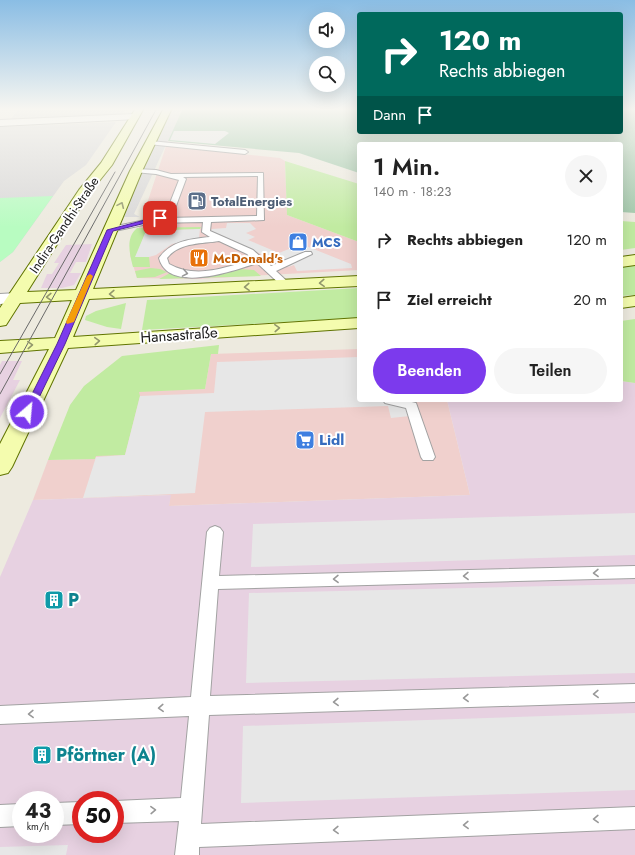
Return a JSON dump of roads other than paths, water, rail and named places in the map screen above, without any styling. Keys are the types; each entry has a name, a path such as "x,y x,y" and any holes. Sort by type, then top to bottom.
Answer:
{"main road":[{"name":"Indira-Gandhi-Straße","path":"0,321 8,298 106,165 116,148"},
{"path":"0,467 61,344 136,171 148,148"},
{"path":"623,262 635,260"},
{"path":"8,298 357,281"},
{"path":"623,303 635,301"},
{"name":"Hansastraße","path":"0,347 357,323"}],"lane":[{"path":"202,148 245,152"},
{"path":"136,171 174,175 261,174 261,218 152,221"},
{"path":"110,230 152,221 169,214 183,179 174,175"},
{"path":"207,220 206,232 218,239 238,246 259,260 286,285"},
{"path":"218,239 188,243 168,250 163,258 165,265 172,271 190,274 207,274 223,271 259,260"},
{"path":"269,270 308,254"},
{"path":"397,402 412,406 428,457"},
{"path":"214,532 188,846 635,818"},
{"path":"210,582 635,572"},
{"path":"0,715 200,706 635,693"},
{"path":"124,812 191,809"},
{"path":"0,816 12,815"}],"tram line":[{"path":"0,394 135,148"},
{"path":"0,374 115,172"}],"place":[{"name":"TotalEnergies","path":"197,201"},
{"name":"MCS","path":"298,242"},
{"name":"McDonald's","path":"199,258"},
{"name":"Lidl","path":"305,440"},
{"name":"P","path":"54,600"},
{"name":"Pförtner (A)","path":"42,755"}]}
